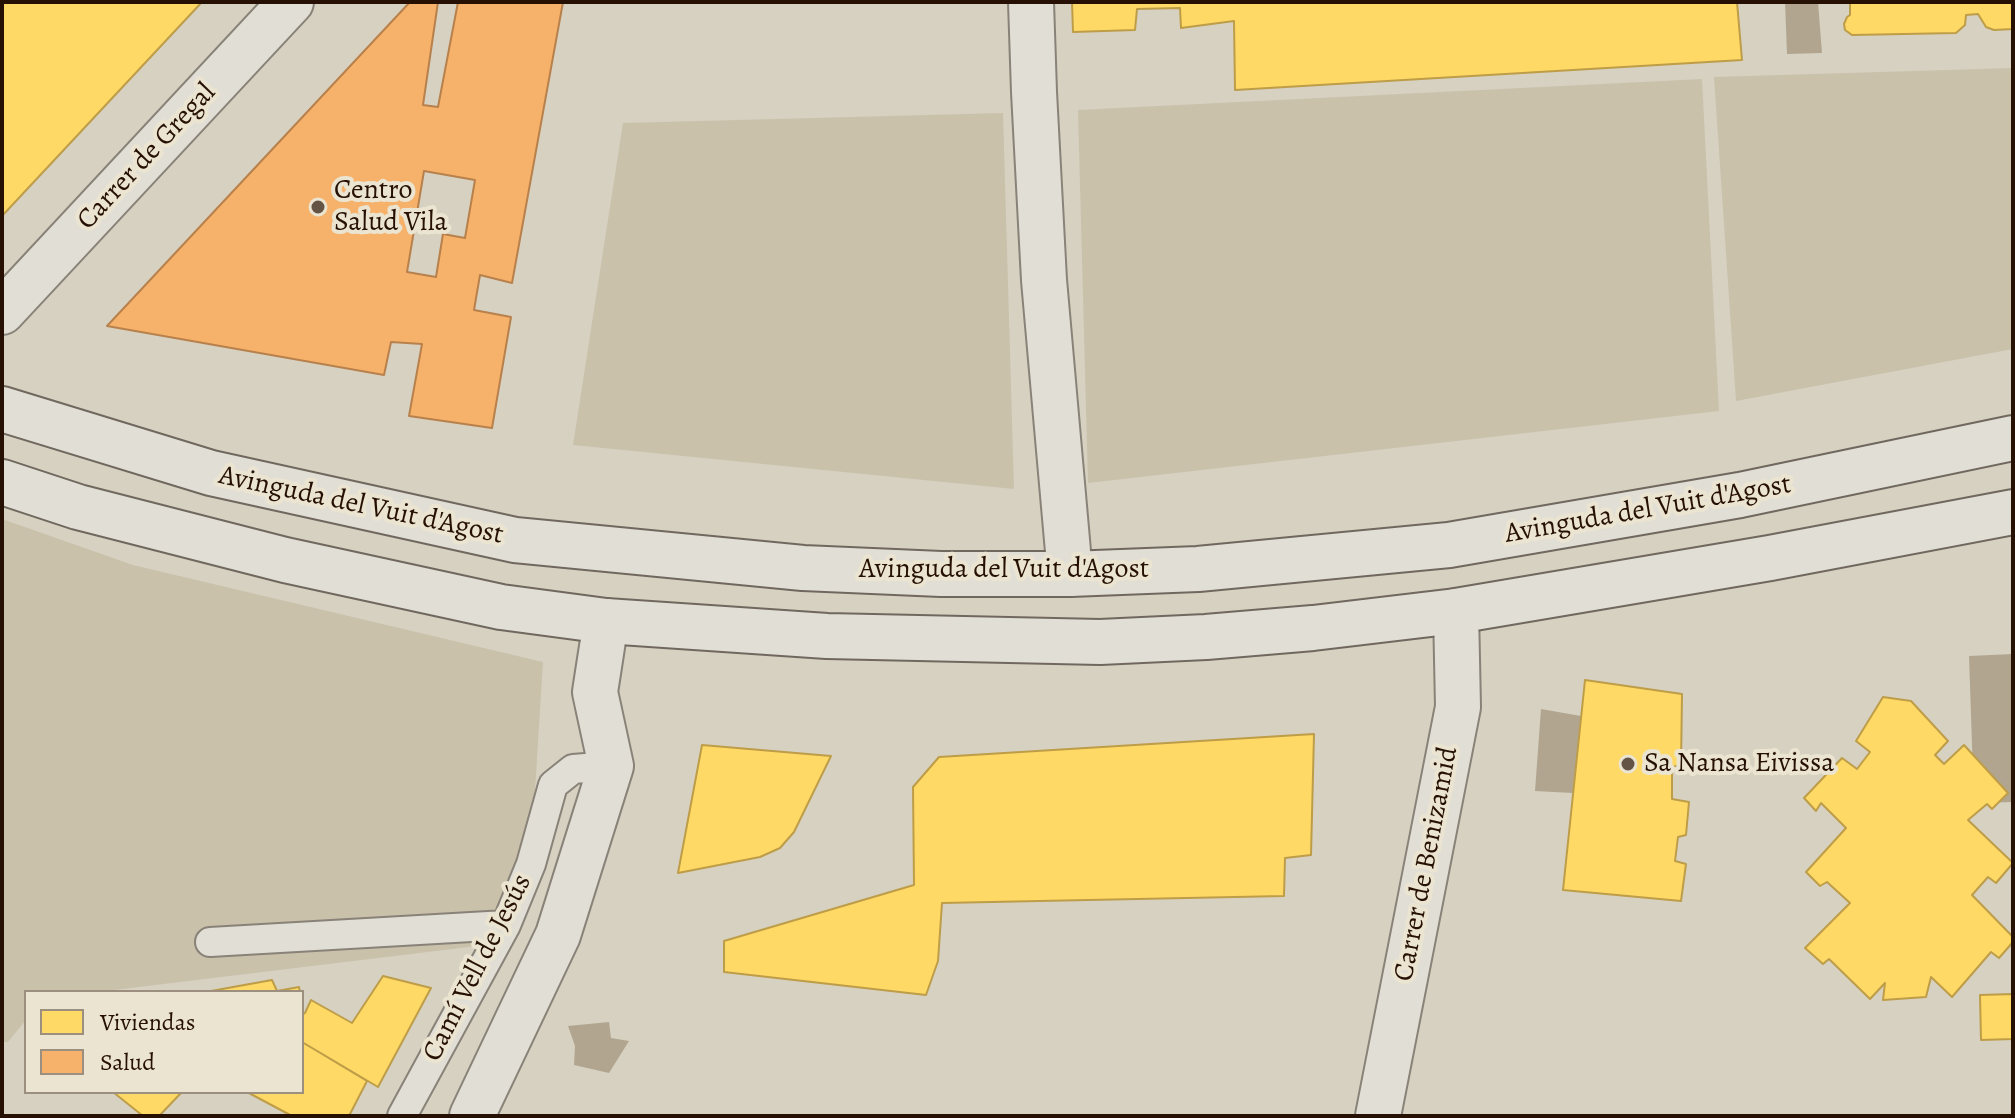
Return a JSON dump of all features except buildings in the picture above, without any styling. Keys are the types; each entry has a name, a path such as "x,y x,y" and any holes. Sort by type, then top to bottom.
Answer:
{"street":[{"name":"Carrer de Gregal","path":"2,312 291,2"},
{"path":"1031,2 1044,280 1070,574"},
{"name":"Avinguda del Vuit d'Agost","path":"2,409 211,473 515,540 803,568 941,574 1070,574 1198,569 1449,545 1740,495 2013,438"},
{"path":"2,482 78,507 285,560 501,607 606,621 827,636 1100,642 1206,637 1456,611 1755,561 2013,512"},
{"name":"Carrer de Benizamid","path":"1378,1116 1458,707 1456,611"},
{"name":"Camí Vell de Jesús","path":"487,1111 558,935 611,766 595,692 606,621"}],"lane":[{"name":"Camí Vell de Jesús","path":"402,1116 506,925 531,864 553,785 573,769 611,766"},
{"path":"210,942 506,925"}],"shaded area":[{"path":"1785,2 1818,2 1822,53 1787,54"},
{"path":"2013,68 2013,349 1736,401 1714,77"},
{"path":"1702,79 1719,411 1088,483 1078,110"},
{"path":"1003,113 1014,489 573,445 623,123"},
{"path":"2,519 133,565 543,662 532,839 477,946 114,990 24,990 24,1022 8,1042 2,1042"},
{"path":"2013,654 2013,802 1974,803 1969,656"},
{"path":"1541,709 1581,716 1573,793 1535,791"},
{"path":"609,1022 611,1038 629,1041 609,1073 574,1065 575,1046 568,1026"}],"place":[{"name":"Centro Salud Vila","path":"318,207"},
{"name":"Sa Nansa Eivissa","path":"1628,764"}]}
